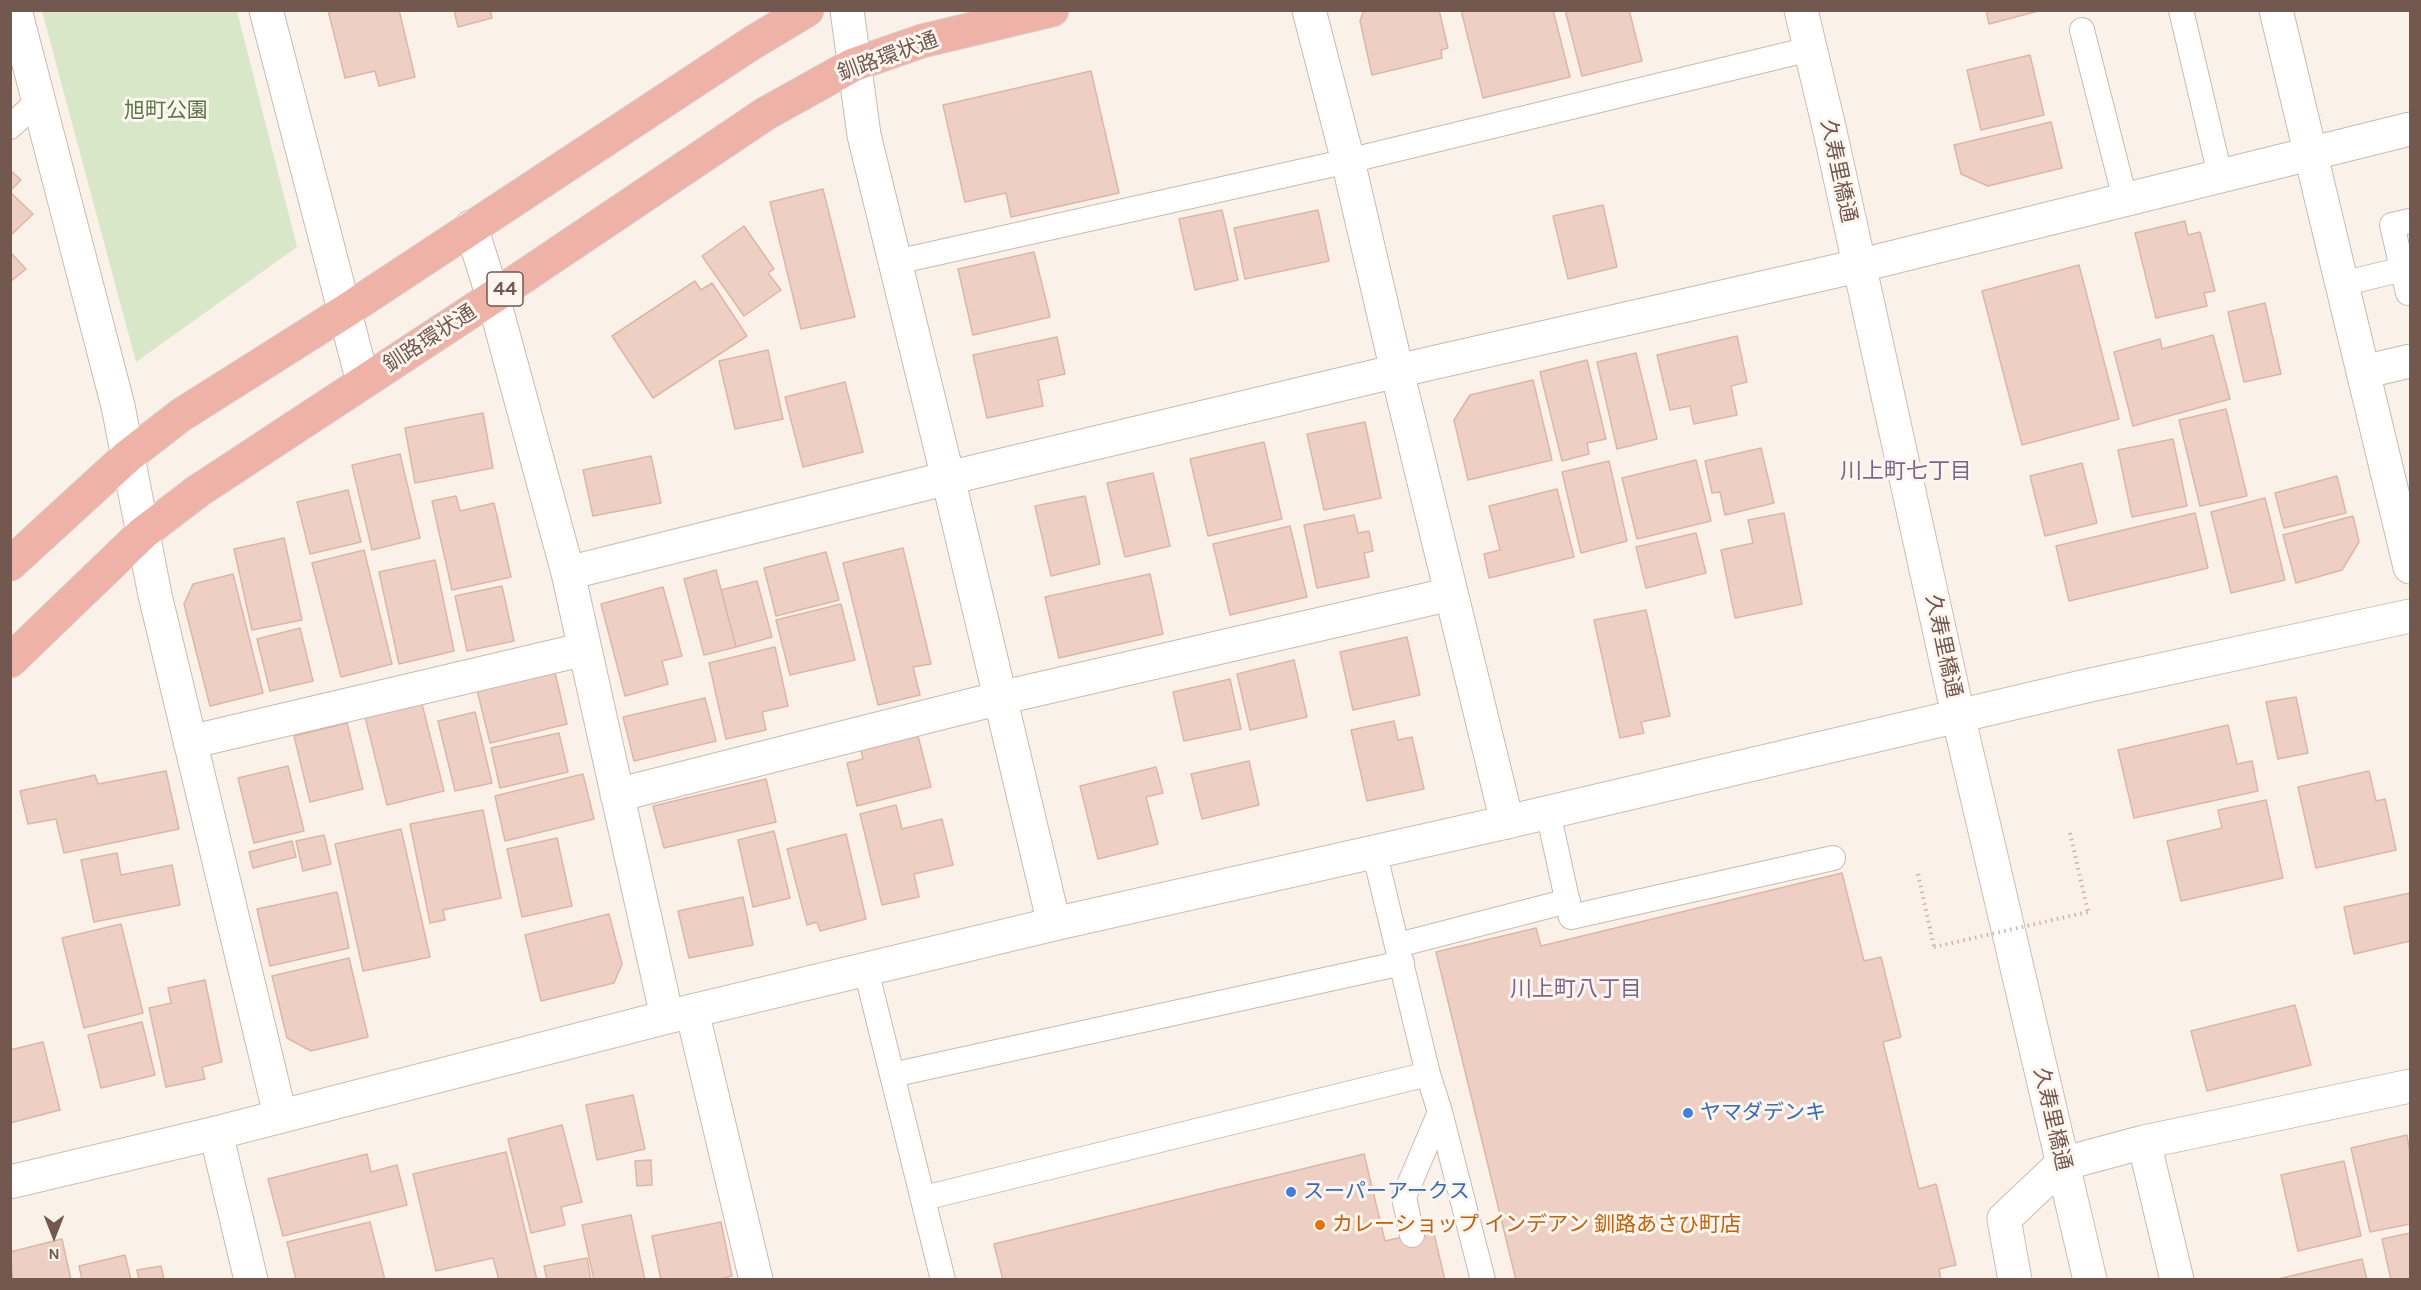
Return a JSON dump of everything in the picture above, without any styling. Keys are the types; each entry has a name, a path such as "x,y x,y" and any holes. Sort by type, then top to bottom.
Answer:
{"highway":[{"path":"10,564 128,456 181,415 344,312 752,43 807,10"},
{"name":"釧路環状通","path":"10,661 143,533 198,491 765,114 854,64 922,41 1052,10"}],"street":[{"path":"15,10 118,406 143,533 190,742 280,1115"},
{"path":"266,10 363,382"},
{"path":"847,10 864,135 1053,924"},
{"path":"1309,10 1348,161 1507,822"},
{"name":"久寿里橋通","path":"1801,10 1958,715 2090,1280"},
{"path":"2276,10 2410,567"},
{"path":"568,573 948,478 1397,371 1858,266 2410,129"},
{"path":"471,227 493,297 568,573 617,795 756,1280"},
{"path":"2363,372 2410,361"},
{"path":"617,795 1000,698 1451,594"},
{"path":"10,1182 216,1133 679,1014 1053,924 1507,822 1958,715 2410,616"},
{"path":"190,742 585,649"},
{"path":"2015,1280 2004,1219 2062,1164 2144,1142 2410,1086"},
{"path":"216,1133 251,1280"},
{"path":"2144,1142 2177,1280"}],"lane":[{"path":"2181,10 2220,175"},
{"path":"2082,30 2125,199"},
{"path":"896,262 1348,161 1810,49"},
{"path":"10,127 38,101"},
{"path":"2410,221 2392,225 2408,293 2410,293"},
{"path":"2342,284 2403,268"},
{"path":"1548,812 1571,917 1833,858"},
{"path":"1374,851 1428,1074 1483,1280"},
{"path":"892,1075 1400,954 1568,901"},
{"path":"866,970 943,1280"},
{"path":"924,1198 1428,1074"},
{"path":"1412,1235 1404,1197 1440,1112"}],"path":[{"path":"1918,874 1934,947 2088,912 2070,833"}],"green space":[{"name":"旭町公園","path":"42,11 237,11 297,247 136,362"}],"building":[{"path":"328,10 399,10 415,77 379,86 375,71 345,78"},
{"path":"454,10 490,10 492,18 458,27"},
{"path":"1364,10 1439,10 1448,48 1441,50 1442,58 1372,75 1360,21"},
{"path":"1461,10 1553,10 1570,77 1483,98"},
{"path":"1565,10 1629,10 1642,61 1582,76"},
{"path":"1986,10 2042,10 1989,24"},
{"path":"2030,55 2044,115 1981,130 1967,70"},
{"path":"1091,71 1119,193 1011,217 1006,193 965,202 943,105"},
{"path":"2051,122 2062,168 1988,186 1961,174 1954,145"},
{"path":"10,170 21,180 10,191"},
{"path":"823,189 855,317 801,329 770,202"},
{"path":"10,192 33,214 10,236"},
{"path":"1603,205 1617,267 1568,279 1553,216"},
{"path":"1222,210 1238,280 1195,290 1179,219"},
{"path":"1318,210 1329,261 1245,279 1234,228"},
{"path":"2185,221 2188,235 2200,232 2215,291 2204,293 2207,306 2156,318 2135,233"},
{"path":"744,226 774,269 768,273 781,290 744,316 702,256"},
{"path":"10,252 26,269 10,282"},
{"path":"1034,252 1050,317 973,335 958,269"},
{"path":"2079,265 2119,419 2022,445 1982,291"},
{"path":"695,281 701,290 712,283 747,336 653,398 612,336"},
{"path":"2265,303 2281,374 2244,382 2228,312"},
{"path":"2213,335 2230,399 2133,426 2114,352 2160,339 2162,349"},
{"path":"1737,336 1747,382 1731,386 1737,415 1694,424 1690,406 1670,410 1657,355"},
{"path":"1057,337 1065,374 1038,380 1043,406 987,418 973,355"},
{"path":"768,350 783,419 735,429 719,361"},
{"path":"1636,353 1657,439 1617,449 1597,362"},
{"path":"1587,360 1606,439 1587,443 1589,454 1562,461 1540,372"},
{"path":"1533,380 1552,460 1468,480 1454,420 1470,395"},
{"path":"845,382 863,452 803,467 785,397"},
{"path":"2226,409 2247,496 2200,506 2179,420"},
{"path":"483,413 493,468 415,483 405,428"},
{"path":"1365,422 1381,498 1324,510 1307,434"},
{"path":"2173,439 2187,506 2132,517 2118,450"},
{"path":"1264,442 1282,519 1208,536 1190,459"},
{"path":"1761,448 1774,503 1725,515 1720,492 1712,493 1705,461"},
{"path":"400,454 420,538 372,550 352,465"},
{"path":"651,456 661,503 593,516 583,470"},
{"path":"1696,460 1711,521 1637,539 1622,478"},
{"path":"1609,461 1627,541 1581,553 1562,472"},
{"path":"2082,463 2097,523 2045,536 2030,476"},
{"path":"1153,473 1170,546 1125,557 1107,483"},
{"path":"2337,476 2346,513 2284,528 2275,493"},
{"path":"1557,489 1574,557 1489,578 1484,554 1500,550 1489,506"},
{"path":"348,490 361,542 310,554 297,502"},
{"path":"456,496 460,511 494,503 511,577 452,590 432,501"},
{"path":"1085,496 1100,564 1051,576 1035,506"},
{"path":"2265,498 2285,580 2231,593 2211,512"},
{"path":"1784,513 1802,604 1735,618 1721,550 1753,543 1748,520"},
{"path":"2195,513 2208,568 2069,601 2056,546"},
{"path":"1354,515 1358,533 1369,531 1373,551 1364,553 1369,577 1317,588 1304,525"},
{"path":"2353,516 2359,542 2342,570 2296,583 2283,535"},
{"path":"1290,526 1307,597 1230,615 1213,544"},
{"path":"1696,533 1706,573 1646,588 1636,547"},
{"path":"284,538 302,620 252,630 234,549"},
{"path":"903,548 931,664 913,667 920,695 878,705 843,563"},
{"path":"364,550 392,664 341,677 312,563"},
{"path":"826,552 839,600 776,616 764,568"},
{"path":"435,560 454,651 399,664 379,572"},
{"path":"716,570 736,647 704,655 684,579"},
{"path":"233,574 263,693 210,706 184,604 193,584"},
{"path":"1150,574 1163,634 1059,658 1045,597"},
{"path":"757,581 772,637 736,647 721,590"},
{"path":"502,586 514,641 467,651 455,596"},
{"path":"663,587 682,656 662,661 668,684 625,696 601,604"},
{"path":"841,604 855,660 790,675 776,620"},
{"path":"1646,610 1670,716 1641,722 1644,733 1620,738 1594,620"},
{"path":"300,628 313,681 270,691 257,639"},
{"path":"1407,637 1420,695 1353,710 1340,652"},
{"path":"775,647 788,706 762,712 766,730 726,739 709,663"},
{"path":"1294,660 1307,717 1250,730 1237,674"},
{"path":"554,668 567,724 490,743 476,686"},
{"path":"1230,679 1241,729 1184,741 1173,692"},
{"path":"2296,697 2308,753 2278,759 2266,702"},
{"path":"705,698 716,741 634,761 623,717"},
{"path":"422,704 444,791 387,805 365,717"},
{"path":"475,712 492,783 455,791 438,721"},
{"path":"1394,721 1398,740 1412,737 1424,789 1367,801 1351,730"},
{"path":"347,723 363,789 310,802 294,736"},
{"path":"2228,725 2237,764 2252,761 2258,791 2134,818 2118,750"},
{"path":"559,733 568,772 500,788 491,748"},
{"path":"918,736 931,787 857,806 847,763 863,759 861,750"},
{"path":"1249,761 1259,805 1202,819 1191,774"},
{"path":"288,766 304,831 254,843 238,778"},
{"path":"1156,767 1163,793 1146,797 1158,844 1098,859 1080,786"},
{"path":"166,771 179,829 64,853 56,819 28,824 20,791 95,775 98,784"},
{"path":"2369,771 2376,801 2385,799 2396,850 2316,868 2298,787"},
{"path":"583,774 594,819 505,841 495,796"},
{"path":"766,779 776,822 664,848 653,806"},
{"path":"2266,800 2283,878 2181,901 2167,841 2222,828 2218,810"},
{"path":"896,805 902,829 942,819 953,865 914,874 919,897 882,905 860,814"},
{"path":"483,810 501,898 443,910 445,920 430,923 410,824"},
{"path":"401,829 430,957 363,971 335,844"},
{"path":"774,831 790,898 753,907 738,840"},
{"path":"846,834 866,919 820,931 817,922 807,925 787,849"},
{"path":"324,835 331,864 303,871 296,841"},
{"path":"557,838 572,906 522,917 507,849"},
{"path":"292,841 296,857 253,868 249,852"},
{"path":"117,853 121,875 172,865 180,905 94,922 81,860"},
{"name":"ヤマダデンキ","path":"1842,873 1864,961 1881,957 1901,1037 1883,1042 1919,1189 1936,1184 1956,1265 1939,1269 1941,1280 1516,1280 1436,952 1536,928 1541,946"},
{"path":"337,892 349,948 270,966 257,909"},
{"path":"2410,893 2410,941 2354,954 2344,907"},
{"path":"743,897 753,945 689,958 678,911"},
{"path":"609,914 622,964 614,983 541,1001 525,935"},
{"path":"121,924 143,1013 84,1028 62,938"},
{"path":"349,958 368,1037 311,1051 287,1038 272,976"},
{"path":"205,980 222,1062 202,1067 205,1079 166,1087 149,1008 171,1003 168,988"},
{"path":"2295,1005 2311,1065 2207,1091 2191,1031"},
{"path":"142,1022 155,1075 101,1088 88,1035"},
{"path":"43,1042 60,1110 10,1123 10,1050"},
{"path":"633,1095 645,1149 597,1160 586,1105"},
{"path":"562,1125 582,1202 561,1207 565,1225 531,1233 508,1139"},
{"path":"2407,1135 2410,1153 2410,1224 2370,1232 2351,1148"},
{"path":"506,1152 537,1280 499,1280 493,1258 436,1271 413,1174"},
{"path":"367,1154 371,1172 397,1165 407,1205 283,1236 268,1179"},
{"name":"スーパーアークス","path":"1364,1154 1385,1241 1433,1230 1445,1280 1003,1280 994,1244"},
{"path":"651,1160 652,1185 637,1186 635,1161"},
{"path":"2344,1161 2361,1236 2298,1251 2281,1175"},
{"path":"631,1215 645,1280 594,1280 582,1225"},
{"path":"370,1222 385,1280 296,1280 287,1242"},
{"path":"721,1222 732,1276 717,1280 661,1280 652,1236"},
{"path":"2410,1233 2410,1280 2391,1280 2382,1239"},
{"path":"62,1239 71,1280 13,1280 10,1252"},
{"path":"125,1255 131,1280 82,1280 79,1266"},
{"path":"587,1258 591,1280 547,1280 544,1266"},
{"path":"2362,1259 2367,1280 2274,1280"},
{"path":"161,1266 164,1280 139,1280 137,1270"}],"place":[{"name":"ヤマダデンキ","path":"1688,1113"},
{"name":"スーパーアークス","path":"1291,1192"},
{"name":"カレーショップ インデアン 釧路あさひ町店","path":"1320,1225"}],"district":[{"name":"川上町七丁目","path":"1906,472"},
{"name":"川上町八丁目","path":"1576,990"}]}
